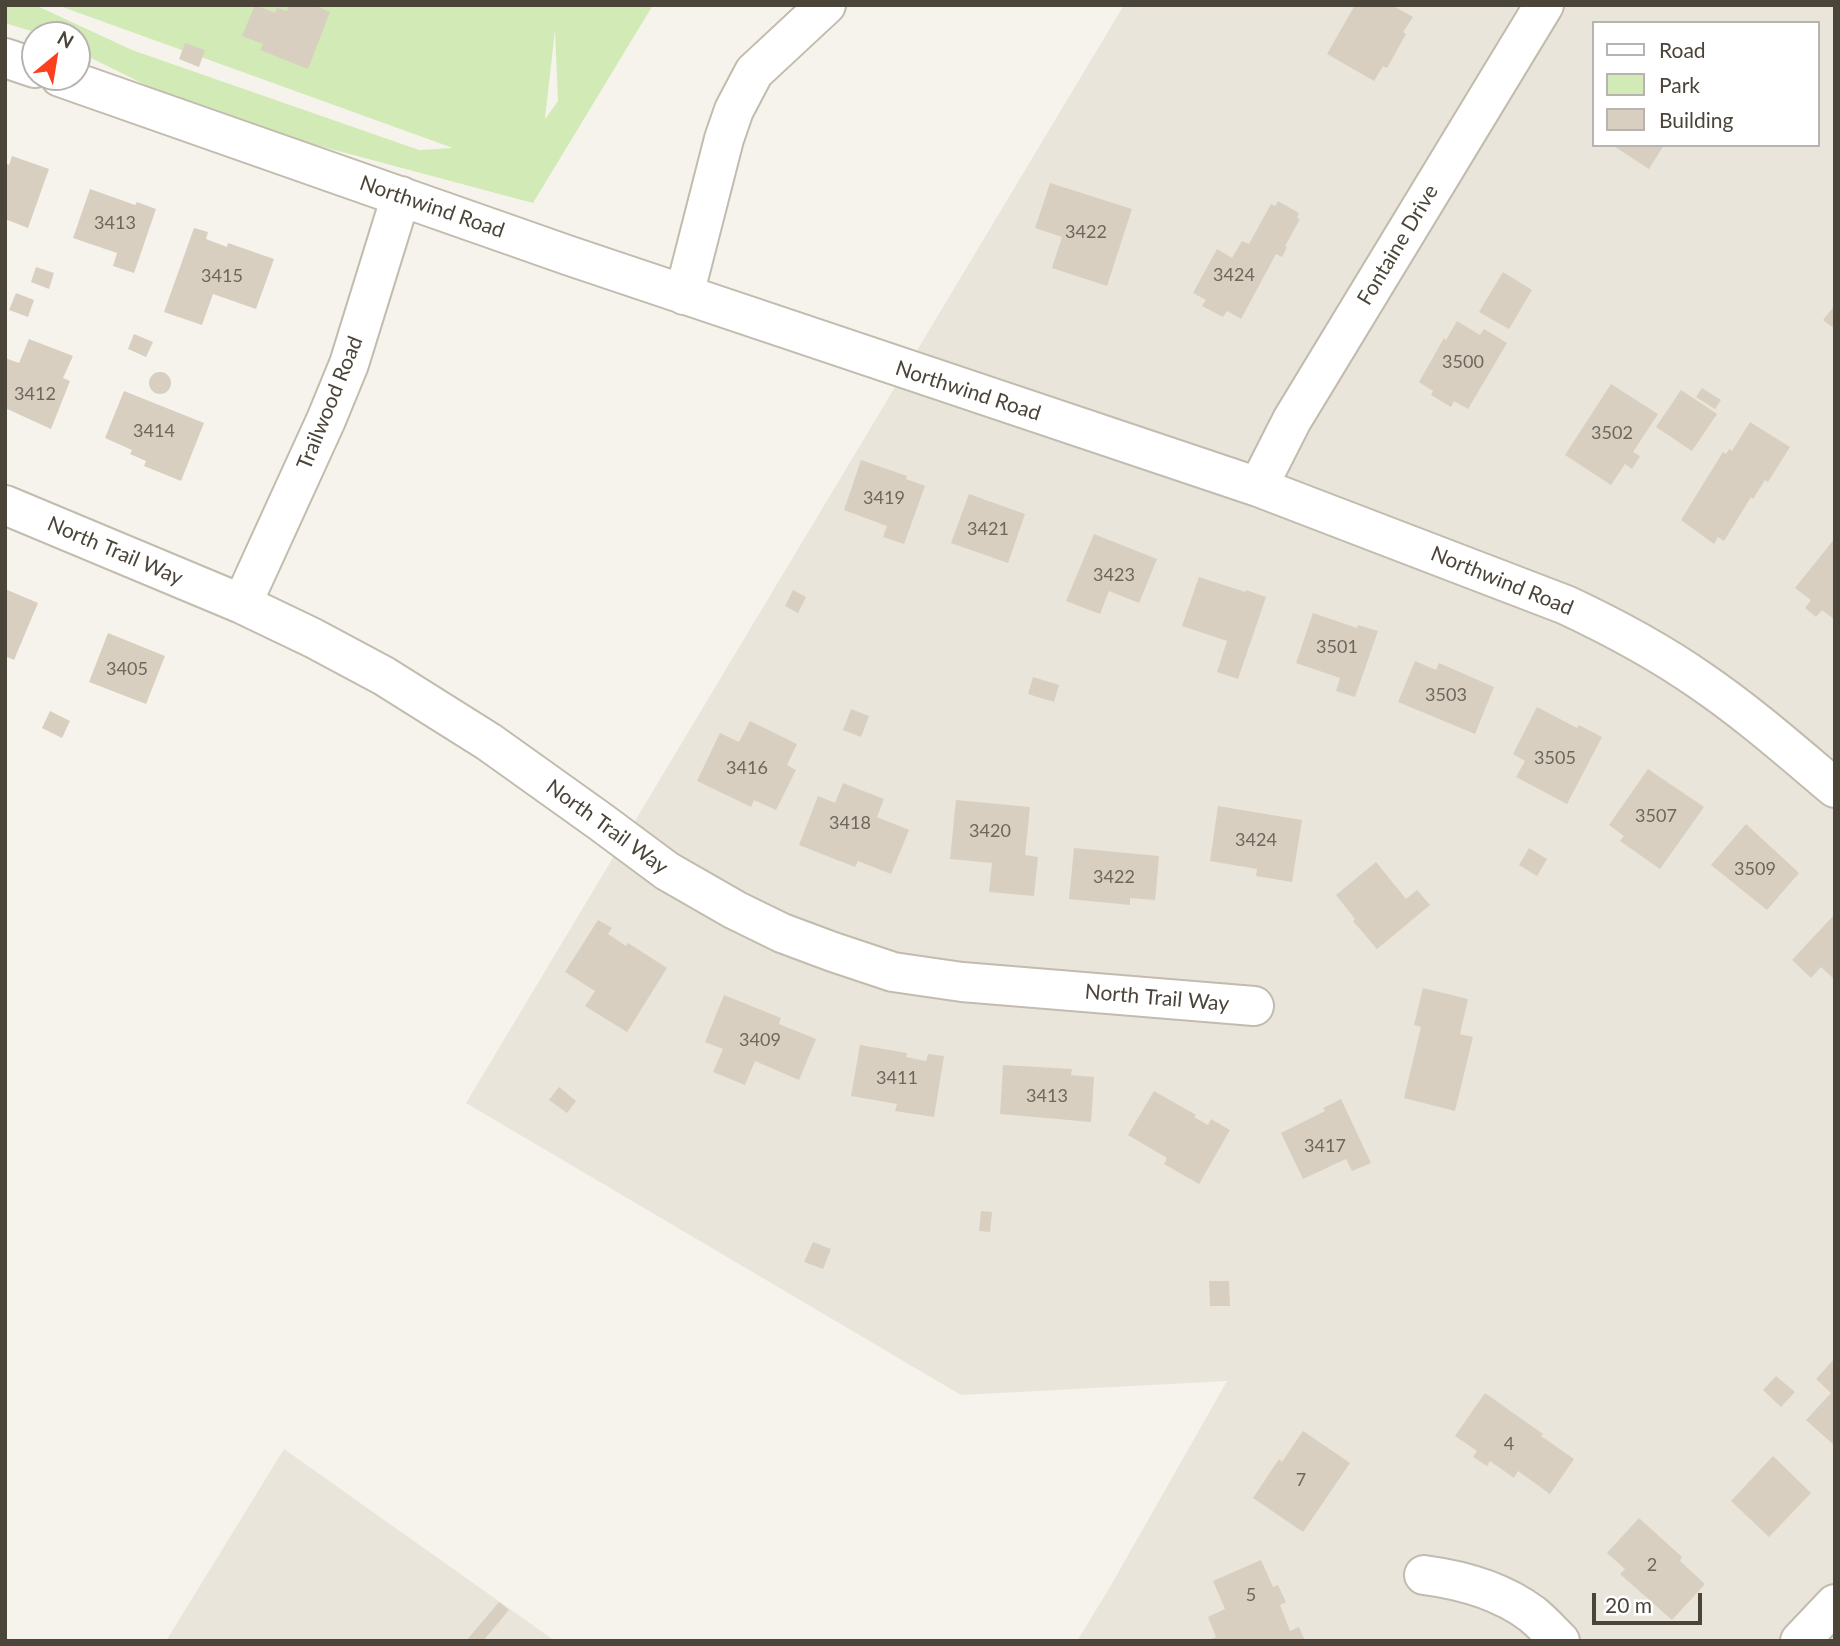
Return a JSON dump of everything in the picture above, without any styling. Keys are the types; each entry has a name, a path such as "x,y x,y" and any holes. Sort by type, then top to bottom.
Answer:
{"street":[{"path":"684,295 723,139 734,110 754,72 826,5"},
{"name":"Fontaine Drive","path":"1258,487 1292,420 1544,5"},
{"name":"Northwind Road","path":"91,88 684,295 1258,487 1566,605 1659,653 1710,687 1835,788"},
{"name":"Trailwood Road","path":"242,604 349,364 401,196"},
{"name":"North Trail Way","path":"5,505 242,604 384,676 489,742 667,871 782,933 893,972 962,982 1254,1006"},
{"path":"1424,1575 1460,1580 1497,1593 1531,1614 1560,1641"},
{"path":"1800,1641 1835,1604"}],"shaded area":[{"path":"1124,5 1835,5 1835,1641 1077,1641 1227,1381 961,1395 466,1103"},
{"path":"284,1449 555,1641 166,1641"}],"green space":[{"path":"5,5 35,5 69,21 21,21 21,28 5,23"},
{"path":"57,5 653,5 533,203 256,129 180,102 91,58 91,31 132,50 419,150 453,148","holes":["555,30 558,101 545,118"]}],"building":[{"path":"255,5 275,13 277,8 287,11 289,5 314,5 330,12 308,69 260,50 263,44 242,36"},
{"path":"1355,5 1392,5 1413,17 1387,68 1383,66 1374,81 1327,54"},
{"path":"185,43 205,50 199,67 179,59"},
{"path":"1615,147 1663,147 1649,169"},
{"path":"12,156 49,169 28,228 5,219 5,163 9,165"},
{"path":"1050,183 1132,209 1107,286 1052,268 1062,237 1035,228"},
{"path":"90,189 135,205 137,202 156,209 134,273 113,266 117,253 73,238"},
{"path":"1278,201 1299,213 1297,218 1300,219 1282,257 1276,254 1241,319 1227,311 1223,317 1202,306 1206,300 1193,293 1217,249 1232,258 1242,241 1249,244 1271,204 1275,206"},
{"path":"194,228 208,232 206,239 227,247 228,243 274,259 256,309 213,294 202,325 164,312"},
{"path":"36,267 54,273 49,289 31,282"},
{"path":"1503,272 1532,290 1509,329 1479,312"},
{"path":"16,293 34,300 28,317 9,310"},
{"path":"1835,305 1835,329 1823,320"},
{"path":"1457,321 1480,335 1484,329 1507,343 1468,409 1454,401 1451,407 1431,395 1433,391 1419,382"},
{"path":"134,334 153,342 146,357 128,349"},
{"path":"29,339 73,356 63,378 70,381 51,429 5,408 5,358 19,363"},
{"path":"160,372 168,375 171,383 168,391 160,394 152,391 149,383 152,375"},
{"path":"1611,384 1658,414 1633,452 1640,456 1632,469 1625,464 1611,485 1565,455"},
{"path":"1702,388 1721,400 1715,409 1696,397"},
{"path":"1681,390 1717,414 1692,451 1656,427"},
{"path":"124,391 204,423 181,481 144,466 146,461 130,454 132,450 105,438"},
{"path":"1750,422 1790,447 1768,482 1765,480 1753,499 1751,497 1724,541 1718,537 1714,544 1681,520 1723,452 1726,454 1729,449 1732,451"},
{"path":"861,460 907,476 906,479 925,486 904,544 883,537 887,526 844,510"},
{"path":"969,494 1025,514 1008,563 951,543"},
{"path":"1094,534 1157,559 1139,603 1109,591 1100,614 1066,601"},
{"path":"1835,538 1835,620 1822,610 1816,617 1805,608 1811,600 1795,588"},
{"path":"1199,577 1266,597 1238,679 1217,672 1227,641 1182,626"},
{"path":"5,589 38,603 14,660 5,656"},
{"path":"793,590 806,597 798,613 785,606"},
{"path":"1313,613 1357,628 1358,625 1378,631 1355,697 1336,691 1340,678 1296,663"},
{"path":"108,633 165,656 146,704 89,682"},
{"path":"1415,661 1436,670 1439,663 1494,687 1475,734 1398,702"},
{"path":"1033,677 1059,685 1054,702 1028,694"},
{"path":"1537,707 1577,728 1579,725 1602,737 1567,804 1516,777 1525,761 1513,754"},
{"path":"851,709 869,716 861,737 843,730"},
{"path":"50,711 70,721 62,738 42,728"},
{"path":"750,721 797,744 787,765 796,770 776,810 754,800 751,807 697,781 720,733 739,742"},
{"path":"1648,769 1704,807 1660,869 1620,841 1624,836 1609,825"},
{"path":"843,783 884,799 877,817 909,830 891,874 858,861 855,867 799,845 818,796 835,803"},
{"path":"956,800 1030,807 1025,855 1038,857 1034,896 989,892 992,863 950,859"},
{"path":"1218,806 1302,820 1292,882 1256,876 1257,869 1210,861"},
{"path":"1746,824 1799,873 1767,910 1711,865"},
{"path":"1074,848 1159,856 1155,900 1130,898 1130,905 1069,899"},
{"path":"1529,848 1547,859 1537,876 1519,865"},
{"path":"1376,862 1406,899 1417,890 1430,905 1377,949 1353,921 1355,919 1336,895"},
{"path":"1835,914 1835,980 1821,967 1811,978 1792,960"},
{"path":"598,920 612,928 608,934 626,946 628,943 667,968 627,1032 585,1006 595,991 565,972"},
{"path":"1423,988 1468,999 1460,1034 1473,1037 1455,1111 1404,1098 1421,1027 1414,1025"},
{"path":"724,995 781,1018 779,1024 816,1039 799,1080 755,1061 745,1085 713,1072 723,1049 705,1042"},
{"path":"860,1045 907,1053 906,1057 926,1061 928,1054 944,1056 934,1117 895,1111 897,1104 851,1096"},
{"path":"1003,1065 1072,1069 1071,1075 1094,1077 1091,1122 1000,1114"},
{"path":"559,1087 576,1101 567,1113 549,1100"},
{"path":"1154,1091 1208,1125 1211,1119 1230,1130 1199,1184 1164,1164 1167,1158 1128,1135"},
{"path":"1341,1099 1371,1163 1352,1171 1346,1159 1303,1179 1281,1133 1325,1111 1323,1108"},
{"path":"981,1211 992,1212 990,1232 979,1231"},
{"path":"813,1242 831,1249 823,1269 804,1262"},
{"path":"1209,1281 1229,1281 1230,1306 1210,1306"},
{"path":"1835,1358 1835,1446 1806,1420 1831,1393 1816,1379"},
{"path":"1776,1376 1795,1392 1781,1407 1763,1390"},
{"path":"1485,1393 1574,1459 1550,1494 1518,1471 1514,1478 1490,1461 1487,1466 1473,1457 1477,1451 1455,1436"},
{"path":"1303,1431 1350,1463 1303,1532 1253,1498 1279,1459 1282,1462"},
{"path":"1773,1456 1811,1493 1769,1537 1731,1501"},
{"path":"1639,1518 1682,1557 1680,1561 1705,1584 1672,1620 1620,1574 1625,1569 1607,1553"},
{"path":"1261,1560 1273,1587 1278,1585 1286,1602 1280,1605 1290,1631 1299,1627 1305,1641 1207,1641 1216,1637 1208,1617 1225,1609 1213,1581"},
{"path":"499,1602 509,1610 483,1641 466,1641"}]}
